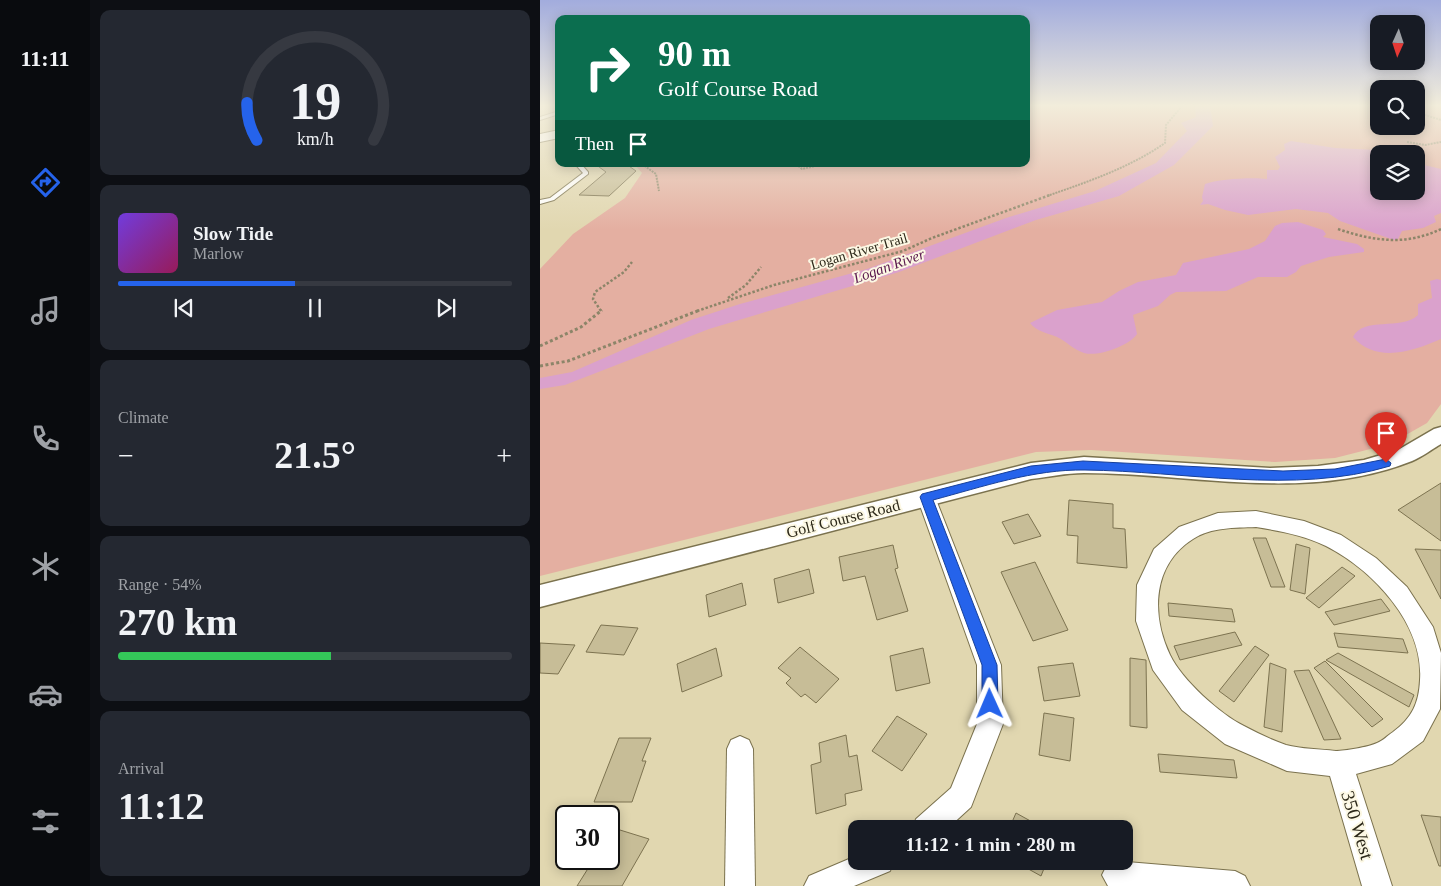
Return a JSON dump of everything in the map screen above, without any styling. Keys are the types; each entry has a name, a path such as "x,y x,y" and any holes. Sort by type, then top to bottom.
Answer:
{"street":[{"name":"Golf Course Road","path":"540,596 1031,471 1083,465 1283,476 1335,474 1386,463 1428,445 1441,434"},
{"path":"926,497 989,665 990,724 961,797 936,820"},
{"path":"1256,519 1297,526 1334,541 1369,564 1399,593 1422,628 1433,665 1431,701 1414,732 1383,755 1340,764 1287,758 1234,735 1191,702 1161,662 1147,622 1148,585 1161,555 1186,533 1218,521 1256,519"},
{"path":"740,749 740,886"},
{"name":"350 West","path":"1340,764 1377,886"},
{"path":"819,886 858,870"},
{"path":"1117,875 1235,886"}],"lane":[{"path":"540,202 552,199 586,172 581,167"}],"path":[{"name":"Logan River Trail","path":"540,366 568,361 725,300 903,251 1103,176 1159,147"},
{"path":"644,167 656,174 659,191"},
{"path":"1338,229 1384,241 1398,242 1430,235 1441,229"},
{"path":"540,346 580,329 595,318 602,310 592,299 595,292 624,272 632,262"},
{"path":"725,300 746,285 761,267"}],"shaded area":[{"path":"1030,147 1370,147 1370,200 1425,200 1425,147 1441,147 1441,404 1427,423 1390,444 1335,458 1275,462 1091,450 1036,452 540,576 540,269 573,234 625,198 642,173 637,167 1030,167"}],"water":[{"name":"Logan River","path":"1171,147 1192,147 1174,165 1119,196 1036,220 899,272 709,329 565,385 540,389 540,378 572,372 691,320 740,304 867,269 1006,218 1095,191 1156,163"},
{"path":"1285,147 1370,150 1370,200 1425,200 1425,165 1441,169 1441,213 1434,216 1436,222 1423,228 1402,231 1398,239 1394,240 1340,221 1328,213 1296,209 1248,215 1208,204 1200,205 1203,201 1205,184 1236,179 1267,179 1267,170 1278,170 1280,167 1275,157 1285,150"},
{"path":"1298,222 1323,230 1326,234 1323,237 1357,244 1364,249 1364,252 1329,257 1301,266 1296,272 1287,277 1258,277 1226,291 1176,292 1158,306 1133,315 1137,334 1127,343 1105,352 1090,354 1080,352 1060,339 1032,326 1030,323 1057,310 1102,302 1138,282 1176,275 1183,263 1249,249 1265,241 1275,226 1282,223"},
{"path":"1441,280 1441,339 1407,351 1384,353 1363,345 1353,337 1365,327 1411,320 1418,315 1418,304 1432,298 1430,281"}],"building":[{"path":"599,167 630,167 636,171 609,196 579,195 606,172"},
{"path":"1441,483 1441,541 1398,510"},
{"path":"1069,500 1113,504 1113,528 1125,529 1127,568 1077,563 1078,536 1067,535"},
{"path":"1028,514 1041,536 1014,544 1002,522"},
{"path":"1253,538 1266,538 1285,587 1271,587"},
{"path":"1296,544 1310,548 1305,594 1290,590"},
{"path":"893,545 898,568 895,569 908,611 877,620 865,576 843,581 839,557"},
{"path":"1415,549 1441,550 1441,599"},
{"path":"1035,562 1068,630 1033,641 1001,572"},
{"path":"1342,567 1355,576 1319,608 1306,598"},
{"path":"809,569 814,593 778,603 774,579"},
{"path":"742,583 746,605 709,617 706,595"},
{"path":"1381,599 1390,611 1334,625 1325,612"},
{"path":"1168,603 1232,609 1235,622 1169,616"},
{"path":"601,625 638,628 624,655 586,652"},
{"path":"1235,632 1242,645 1180,660 1174,646"},
{"path":"1334,633 1403,639 1408,653 1338,647"},
{"path":"540,643 575,645 558,674 540,673"},
{"path":"1255,646 1269,655 1234,702 1219,691"},
{"path":"800,647 839,679 816,703 805,694 801,697 786,683 791,678 778,668"},
{"path":"716,648 722,676 682,692 677,664"},
{"path":"923,648 930,683 896,691 890,656"},
{"path":"1338,653 1414,695 1409,707 1326,660"},
{"path":"1130,658 1146,660 1147,728 1130,726"},
{"path":"1325,661 1383,719 1372,727 1314,668"},
{"path":"1073,663 1080,696 1044,701 1038,667"},
{"path":"1270,663 1286,669 1282,732 1264,727"},
{"path":"1309,670 1341,739 1324,740 1294,671"},
{"path":"1044,713 1074,718 1070,761 1039,755"},
{"path":"897,716 927,734 902,771 872,751"},
{"path":"846,735 849,757 857,755 862,790 845,794 846,805 816,814 811,765 821,762 819,743"},
{"path":"619,738 651,738 642,761 646,761 632,802 594,802"},
{"path":"1158,754 1234,760 1237,778 1160,772"},
{"path":"1016,813 1029,820 1013,820"},
{"path":"1421,815 1441,817 1441,866 1439,866"},
{"path":"620,830 649,839 622,886 577,886 587,870 620,870"},
{"path":"1030,870 1043,870 1041,876"}],"route":[{"path":"990,704 989,665 926,497 1031,471 1083,465 1283,476 1335,474 1386,463"}]}
